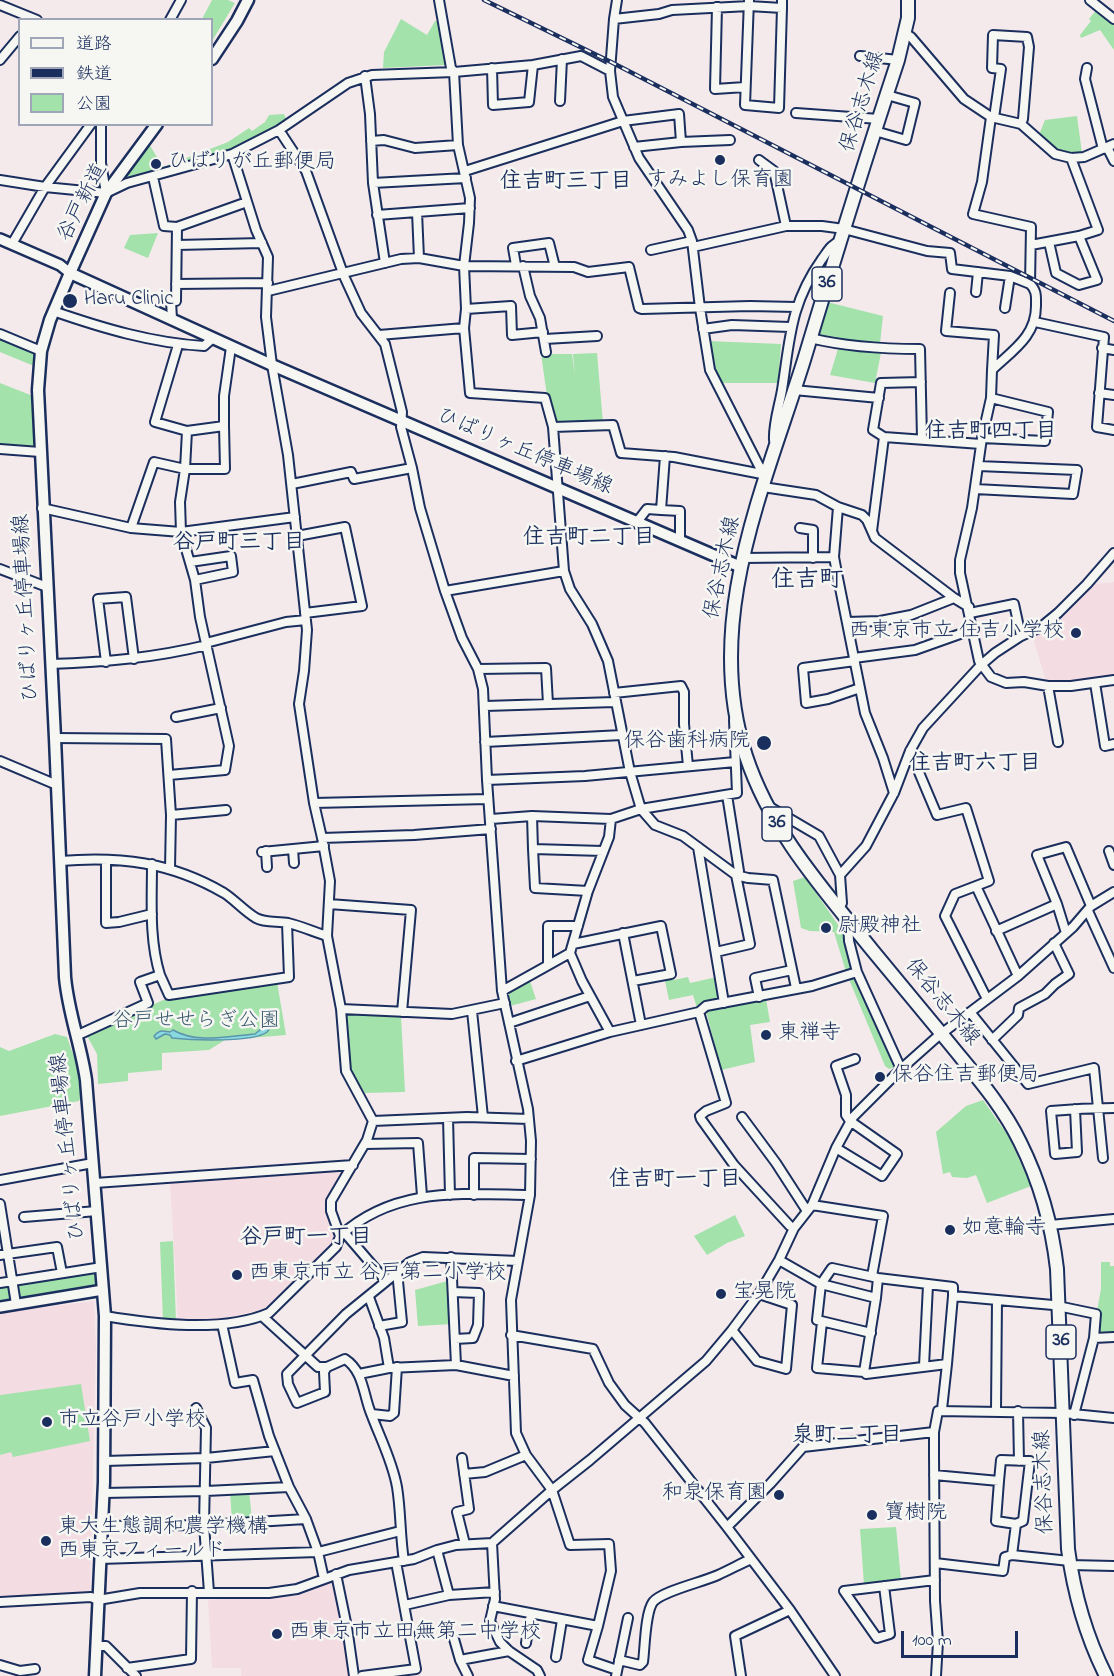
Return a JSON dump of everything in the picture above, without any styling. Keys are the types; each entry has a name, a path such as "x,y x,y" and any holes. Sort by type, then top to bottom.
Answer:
{"main road":[{"path":"213,57 248,0"},
{"name":"保谷志木線","path":"908,0 905,33 898,60 774,452 742,562 730,637 730,669 735,708 745,754 765,804 792,849 993,1097 1014,1131 1037,1180 1050,1225 1057,1269 1068,1414 1070,1563 1085,1627 1106,1676"},
{"name":"谷戸新道","path":"70,273 106,194 155,126"},
{"name":"ひばりヶ丘停車場線","path":"95,1676 105,1461 105,1316 86,1080 78,1035 66,989 38,390 41,351 53,311 70,273 231,347 559,490 680,541 742,562"}],"street":[{"path":"171,18 182,0"},
{"path":"439,0 451,68 454,72 458,145 470,208 464,266 466,309 464,328 470,393 545,398 553,427 564,572 570,589 592,624 608,661 630,772 641,809 655,825 683,836 736,875 773,880 796,988"},
{"path":"617,0 610,71 613,97 639,158 688,230 710,370 765,481"},
{"path":"689,0 689,9"},
{"path":"1090,0 1114,19"},
{"path":"614,19 749,3 782,4 778,108 745,105 749,3"},
{"path":"0,5 32,18"},
{"path":"717,7 715,89 745,87"},
{"path":"905,33 911,37 958,94 993,117 1021,124 1055,154 1071,158 1084,157 1108,147"},
{"path":"1021,124 1029,47 1027,37 993,35 992,68 1002,69 982,182 973,214 1031,227 1030,284"},
{"path":"0,60 18,38"},
{"path":"0,180 106,194 128,183 232,154 279,130 348,83 364,76 454,72 532,65 581,56 610,71"},
{"path":"861,56 898,60"},
{"path":"560,101 562,59"},
{"path":"492,68 493,105 530,102 532,65"},
{"path":"1087,68 1085,79 1114,162"},
{"path":"364,76 373,183 386,262"},
{"path":"796,113 877,125 906,140 915,103 887,95"},
{"path":"373,183 465,175 622,121 679,114 681,142"},
{"path":"12,244 45,187 90,126"},
{"path":"101,126 101,163 106,194"},
{"path":"279,130 306,171 343,272 361,313 385,344 402,411 401,427 420,508 445,591 462,638 478,669 483,689 488,799 502,991 529,1119 531,1159 530,1195 511,1300 516,1433 526,1455 552,1490 570,1545 609,1544 610,1571 588,1660 616,1673 628,1618"},
{"path":"634,147 730,140"},
{"path":"371,141 384,141 415,148 458,145"},
{"path":"232,154 268,257 266,316 292,484 306,617 304,671 299,704 314,803 330,880 327,936 341,1009 346,1071 373,1121 365,1144 331,1201 331,1211 342,1234 386,1281"},
{"path":"1031,245 1098,230 1071,158"},
{"path":"759,160 774,171 786,226"},
{"path":"153,177 164,226 177,226 247,202"},
{"path":"377,215 470,208"},
{"path":"417,212 419,258"},
{"path":"172,319 171,301 176,301 177,226"},
{"path":"651,250 786,226 822,226 843,235 927,251 950,253 952,269 1010,276 1030,284 1036,290 1035,322 1032,329 992,370"},
{"path":"774,452 774,433 790,327 796,307 804,287 818,265 833,243 843,235"},
{"path":"1049,242 1056,273 1079,285 1097,280 1079,236"},
{"path":"0,239 60,265 70,273"},
{"path":"177,245 262,243"},
{"path":"546,352 540,318 513,248 549,243 555,267"},
{"path":"176,284 268,287 386,262 419,258 464,266 574,267 588,272 629,267 639,308 642,309 796,307"},
{"path":"976,292 978,272"},
{"path":"1005,308 1010,276"},
{"path":"950,293 946,331 994,335 991,398 960,560 960,573 974,629 979,661 991,677 998,681 1071,686 1114,680"},
{"path":"466,309 511,306 512,335 597,336"},
{"path":"53,311 117,331 178,345 204,346 213,338"},
{"path":"1035,322 1104,337 1097,427 1114,430"},
{"path":"703,329 732,325 790,327"},
{"path":"379,334 464,328"},
{"path":"0,334 41,351"},
{"path":"810,338 849,346 921,349 922,439"},
{"path":"178,345 155,422 187,430 224,426"},
{"path":"131,528 154,462 184,469 225,469 224,396 231,347"},
{"path":"1102,348 1114,350"},
{"path":"921,382 881,383 873,430 884,436 922,439 1046,441 1048,411 991,398"},
{"path":"794,390 879,398"},
{"path":"1099,393 1114,395"},
{"path":"553,427 613,425 621,453 665,456 765,481 816,495 838,507 862,514 874,538 969,610 1014,604 1021,636"},
{"path":"169,775 225,770 229,746 200,617 195,580 181,532 180,502 187,430"},
{"path":"872,532 884,436"},
{"path":"0,449 40,452"},
{"path":"661,510 665,456"},
{"path":"975,489 1073,494 1077,470 978,466"},
{"path":"292,484 351,472 354,480 412,468"},
{"path":"838,507 834,557 865,713 894,793"},
{"path":"42,508 131,528 181,532 295,517"},
{"path":"637,522 647,509 680,511 680,541"},
{"path":"51,664 134,659 207,644 306,617 362,606 345,527 297,536"},
{"path":"800,528 813,530 813,558"},
{"path":"840,875 866,846 894,793 910,752 923,728 981,665 995,653 1021,636 1041,627 1058,613 1114,553"},
{"path":"190,562 231,556 233,573 195,580"},
{"path":"742,562 834,557"},
{"path":"0,570 47,587"},
{"path":"445,591 564,572"},
{"path":"106,662 98,599 126,597 134,659"},
{"path":"847,622 880,621 911,615 954,598"},
{"path":"860,688 828,699 806,703 803,668 915,650 974,629"},
{"path":"478,669 546,668 548,704"},
{"path":"1095,682 1105,746 1114,744"},
{"path":"485,706 548,704 615,697 681,686 684,692 688,766"},
{"path":"1048,686 1058,742"},
{"path":"176,717 221,708"},
{"path":"491,819 532,816 610,819 641,809 737,793 735,708"},
{"path":"485,742 622,735"},
{"path":"55,738 166,739 171,815 170,868"},
{"path":"910,752 937,815 966,808 989,881 955,894 945,916 987,999"},
{"path":"0,762 57,785"},
{"path":"487,780 585,776 735,762"},
{"path":"716,952 750,944 736,875 739,871 727,795"},
{"path":"314,803 488,799"},
{"path":"765,804 819,836 840,875 842,903 839,909"},
{"path":"171,815 226,810"},
{"path":"532,816 535,888 588,891"},
{"path":"502,991 570,952 588,891 609,837 610,819"},
{"path":"267,867 264,852 323,842 490,829"},
{"path":"698,847 724,1003"},
{"path":"1066,933 1037,855 1066,847 1114,968"},
{"path":"292,849 294,863"},
{"path":"533,849 603,851"},
{"path":"1109,851 1114,865"},
{"path":"60,861 106,860 170,868 193,876 227,894 258,919 287,923 327,936"},
{"path":"106,860 106,923 152,915"},
{"path":"152,864 154,954 160,975 170,995 290,977 287,923"},
{"path":"976,886 1018,976"},
{"path":"0,1602 91,1597 98,1600 140,1593 279,1592 297,1589 336,1574 376,1564 400,1561 465,1544 492,1542 706,1361 759,1294 794,1228 810,1208 850,1121 901,1069 941,1034 1018,976 1090,908 1114,892"},
{"path":"329,904 411,910 402,1012"},
{"path":"996,930 1057,904"},
{"path":"848,919 849,941 856,972 901,1069"},
{"path":"548,965 548,927 578,926"},
{"path":"573,944 661,927 671,974 633,981"},
{"path":"623,933 641,1025"},
{"path":"992,1040 1018,1015 1019,1008 1045,994 1069,974 1054,943"},
{"path":"570,952 610,1032"},
{"path":"759,997 755,978 792,970"},
{"path":"516,1061 610,1032 699,1012 706,1006 812,986 856,972"},
{"path":"78,1035 148,1003 140,982 160,975"},
{"path":"509,1023 590,996"},
{"path":"341,1009 452,1014 505,1003"},
{"path":"472,1011 483,1117"},
{"path":"699,1012 726,1103 706,1111 700,1116 701,1119 734,1165 794,1228"},
{"path":"970,1012 1028,1084 1094,1068 1103,1158"},
{"path":"837,1148 882,1176 897,1154 850,1121 846,1115 846,1095 836,1066 855,1059"},
{"path":"1075,1109 1077,1152 1055,1154 1051,1110 1098,1108 1114,1108"},
{"path":"373,1121 483,1117 529,1119"},
{"path":"742,1117 810,1208 883,1216 875,1277 876,1298 864,1372"},
{"path":"448,1118 450,1195"},
{"path":"365,1144 418,1143 422,1196"},
{"path":"474,1194 474,1158 531,1159"},
{"path":"0,1180 93,1163"},
{"path":"95,1183 353,1165"},
{"path":"105,1316 151,1324 222,1324 262,1316 269,1313 336,1247 342,1234 363,1218 398,1202 422,1196 530,1195"},
{"path":"0,1204 4,1255 16,1304"},
{"path":"24,1217 97,1210"},
{"path":"1050,1225 1114,1219"},
{"path":"4,1255 57,1247 62,1273"},
{"path":"327,1367 324,1372 325,1392 297,1402 288,1384 287,1374 346,1314 410,1262 423,1257 518,1261"},
{"path":"451,1257 456,1365"},
{"path":"779,1260 821,1284 876,1298"},
{"path":"0,1283 102,1267"},
{"path":"871,1333 818,1320 821,1284 825,1276 834,1268 875,1277 954,1287 942,1409"},
{"path":"379,1326 402,1322 398,1272"},
{"path":"924,1366 928,1284"},
{"path":"0,1307 103,1290"},
{"path":"453,1292 479,1293 478,1325 473,1338 455,1339"},
{"path":"732,1330 757,1361 786,1369 792,1305 759,1294"},
{"path":"953,1296 1059,1307 1096,1314 1094,1338 1068,1414"},
{"path":"369,1297 393,1367 394,1413 390,1416 372,1414"},
{"path":"996,1410 997,1300"},
{"path":"262,1316 318,1367 327,1367 345,1359 353,1364 359,1374 386,1448 396,1485 400,1561 416,1669 362,1676"},
{"path":"822,1322 817,1368 866,1374 947,1364"},
{"path":"222,1324 236,1383 253,1380 268,1436 306,1519 318,1552 324,1579"},
{"path":"511,1335 593,1349 609,1383 625,1405 645,1423 752,1559 835,1676"},
{"path":"1094,1338 1114,1337"},
{"path":"359,1374 393,1367 456,1365 514,1376"},
{"path":"196,1408 206,1428 204,1525 209,1592"},
{"path":"936,1676 938,1642 935,1580 934,1432 938,1411 942,1409 996,1410 1114,1418"},
{"path":"1018,1411 1019,1461"},
{"path":"727,1527 803,1447 934,1432"},
{"path":"105,1461 206,1458 275,1451"},
{"path":"464,1474 484,1472 526,1455"},
{"path":"462,1458 469,1509 458,1512 465,1544"},
{"path":"1000,1460 1030,1461 1023,1521 1016,1524 996,1521 999,1481 1000,1460"},
{"path":"934,1475 999,1481"},
{"path":"104,1493 206,1491 289,1486"},
{"path":"102,1526 204,1525 306,1519"},
{"path":"1012,1555 1016,1524"},
{"path":"100,1559 318,1552 400,1531"},
{"path":"492,1542 495,1592 490,1621 500,1642 537,1670 540,1676"},
{"path":"438,1550 450,1595"},
{"path":"935,1563 1003,1571 1005,1557 1012,1555 1114,1566"},
{"path":"619,1660 640,1665 644,1662 651,1605 655,1600 686,1586 717,1576 752,1559"},
{"path":"336,1574 354,1676"},
{"path":"884,1586 890,1634 877,1638 844,1591 884,1586 935,1580"},
{"path":"127,1668 191,1659 192,1592"},
{"path":"405,1605 450,1595 495,1592"},
{"path":"494,1606 598,1626"},
{"path":"741,1676 735,1636 790,1610"},
{"path":"526,1643 531,1614"},
{"path":"556,1657 562,1620"},
{"path":"454,1639 460,1660 468,1676"},
{"path":"97,1646 106,1646 136,1676"},
{"path":"460,1660 509,1651"},
{"path":"0,1665 20,1671 35,1669"}],"shaded area":[{"name":"西東京市立 住吉小学校","path":"1114,582 1114,677 1072,683 1046,681 1032,635 1043,630 1094,584"},
{"name":"西東京市立 谷戸第二小学校","path":"346,1169 326,1208 326,1214 335,1232 334,1241 265,1309 222,1319 178,1320 170,1180"},
{"path":"94,1301 96,1347 90,1594 0,1599 0,1313"},
{"name":"西東京市立田無第二中学校","path":"334,1581 350,1676 241,1676 241,1668 212,1668 208,1600 302,1594"}],"green space":[{"path":"212,0 228,0 235,3 213,39 213,18 203,18"},
{"path":"1097,9 1114,25 1114,50 1100,30 1081,38 1080,35"},
{"path":"401,19 427,35 435,21 440,21 446,65 383,68 384,52"},
{"path":"284,114 288,124 232,154 127,183 131,158 146,139 163,167 228,142 249,128 252,131 265,122 269,115"},
{"path":"1077,116 1082,153 1058,150 1039,135 1045,120"},
{"path":"158,233 148,258 124,248 130,235"},
{"path":"827,302 883,316 880,344 815,336"},
{"path":"0,339 34,353 34,366 0,352"},
{"path":"708,341 781,344 778,383 717,383 711,368"},
{"path":"838,349 881,353 875,383 830,375"},
{"path":"597,353 603,423 551,424 541,354 572,354 575,375 573,354"},
{"path":"0,383 33,396 35,446 0,445"},
{"path":"805,877 841,929 852,964 895,1067 889,1069 885,1066 846,972 834,932 810,931 801,928 793,881"},
{"path":"671,974 674,980 688,977 690,983 717,977 721,998 719,1001 703,1004 697,1008 693,995 669,1000 664,976"},
{"path":"529,978 536,999 510,1006 508,990"},
{"name":"谷戸せせらぎ公園","path":"277,982 286,1035 225,1040 209,1050 162,1053 162,1070 128,1073 128,1081 98,1084 97,1054 86,1034 168,998"},
{"path":"766,999 770,1022 750,1025 755,1062 721,1070 706,1011"},
{"path":"344,1014 401,1016 405,1092 365,1093 349,1069"},
{"path":"55,1034 67,1037 82,1087 79,1101 0,1116 0,1047 9,1051"},
{"path":"983,1100 1009,1137 1031,1186 987,1203 976,1175 967,1178 952,1177 950,1172 943,1174 936,1132 966,1106"},
{"path":"735,1215 745,1236 707,1255 694,1236"},
{"path":"173,1241 176,1321 163,1322 160,1242"},
{"path":"1101,1262 1110,1262 1110,1266 1114,1266 1114,1332 1100,1333 1098,1331 1101,1312 1097,1311 1101,1289"},
{"path":"102,1267 104,1295 0,1312 0,1283"},
{"path":"451,1280 453,1324 418,1326 415,1290"},
{"path":"81,1384 90,1441 13,1457 11,1452 0,1455 0,1395"},
{"path":"249,1490 252,1520 232,1522 230,1491"},
{"path":"896,1527 901,1580 864,1585 860,1529"}],"water":[{"path":"271,1020 273,1024 267,1032 249,1038 192,1039 172,1038 165,1034 156,1039 154,1036 160,1031 173,1030 202,1038 255,1034 266,1021"}],"railway":[{"path":"484,0 611,62 1114,321"}],"place":[{"name":"すみよし保育園","path":"720,160"},
{"name":"ひばりが丘郵便局","path":"156,164"},
{"name":"Haru Clinic","path":"70,301"},
{"name":"西東京市立 住吉小学校","path":"1076,633"},
{"name":"保谷歯科病院","path":"764,743"},
{"name":"尉殿神社","path":"826,928"},
{"name":"東禅寺","path":"766,1035"},
{"name":"保谷住吉郵便局","path":"880,1077"},
{"name":"如意輪寺","path":"950,1230"},
{"name":"西東京市立 谷戸第二小学校","path":"237,1275"},
{"name":"宝晃院","path":"721,1294"},
{"name":"市立谷戸小学校","path":"47,1422"},
{"name":"和泉保育園","path":"779,1495"},
{"name":"寶樹院","path":"872,1515"},
{"name":"東大生態調和農学機構 西東京フィールド","path":"46,1541"},
{"name":"西東京市立田無第二中学校","path":"277,1634"}],"district":[{"name":"住吉町三丁目","path":"566,183"},
{"name":"住吉町四丁目","path":"991,433"},
{"name":"住吉町二丁目","path":"589,539"},
{"name":"谷戸町三丁目","path":"239,544"},
{"name":"住吉町","path":"807,582"},
{"name":"住吉町六丁目","path":"975,765"},
{"name":"住吉町一丁目","path":"675,1181"},
{"name":"谷戸町一丁目","path":"306,1239"},
{"name":"泉町二丁目","path":"847,1437"}]}
